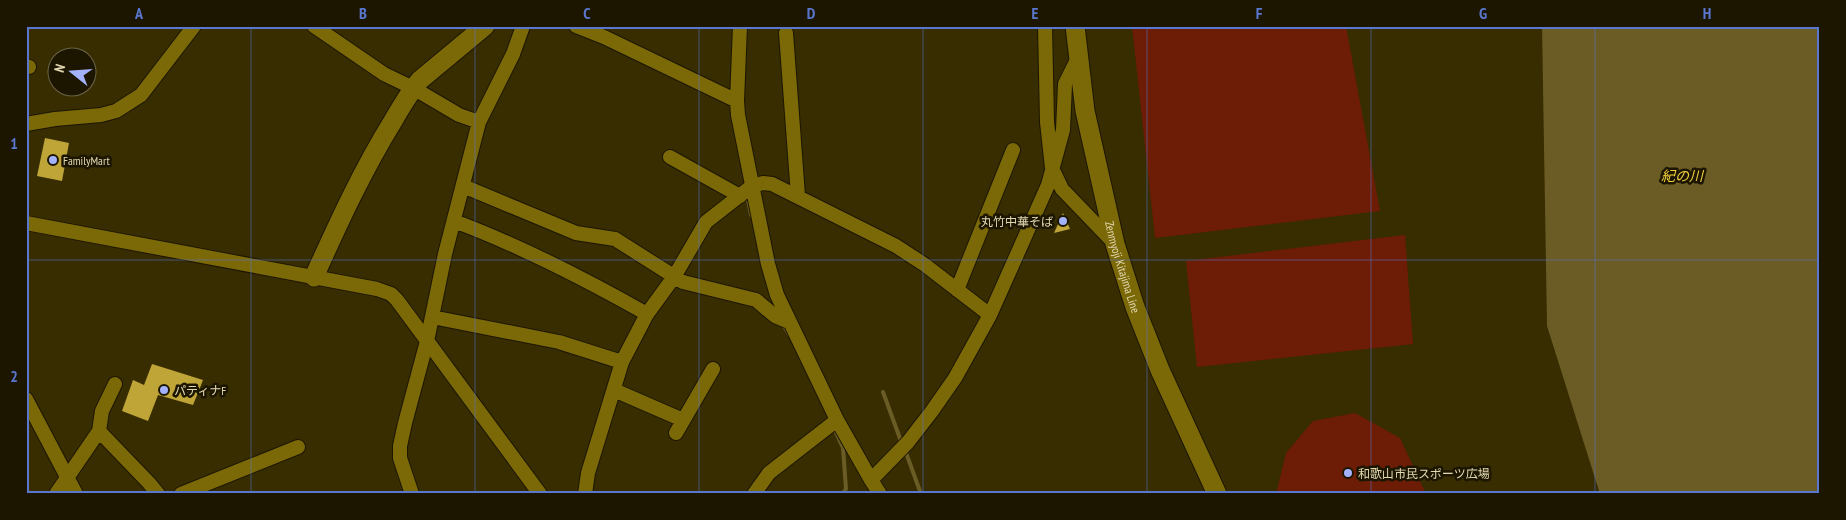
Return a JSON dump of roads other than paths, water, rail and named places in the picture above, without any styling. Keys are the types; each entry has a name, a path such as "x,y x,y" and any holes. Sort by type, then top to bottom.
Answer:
{"main road":[{"path":"314,276 343,212 376,148 413,88 485,26"},
{"name":"Zenmyoji Kitajima Line","path":"1075,26 1085,111 1115,244 1135,307 1160,370 1217,494"}],"street":[{"path":"26,124 55,119 101,115 116,111 130,103 141,95 194,26"},
{"path":"314,26 384,74 413,88 459,115 479,122"},
{"path":"410,493 400,458 400,446 428,342 445,254 479,122 513,54 523,26"},
{"path":"576,26 604,37 737,101"},
{"path":"740,26 737,101 746,191 783,319 833,422 880,494"},
{"path":"1045,26 1047,122 1052,168 1062,189 1115,244"},
{"path":"786,33 798,196"},
{"path":"871,480 904,446 955,378 990,315 1048,185 1063,130 1065,84 1078,56"},
{"path":"957,290 1013,150"},
{"path":"670,157 746,191"},
{"path":"585,494 588,473 622,362 647,314 674,277 706,222 746,191 763,183 772,184 798,196 896,246 925,265 990,315"},
{"path":"463,186 576,233 615,239 682,282 756,300 783,319"},
{"path":"454,221 488,233 588,281 647,314"},
{"path":"26,223 314,276 377,289 391,294 540,494"},
{"path":"432,317 559,342 622,362"},
{"path":"614,390 679,427 713,369"},
{"path":"56,494 99,431 102,411 115,384"},
{"path":"26,399 76,494"},
{"path":"754,494 769,473 833,422"},
{"path":"99,431 149,482 158,494"},
{"path":"181,494 298,447"}],"water":[{"name":"紀の川","path":"1542,26 1820,26 1820,494 1600,494 1547,326"}],"waterway":[{"path":"747,195 751,215"},
{"path":"782,323 790,336"},
{"path":"883,392 902,444"},
{"path":"834,428 843,448 846,489 842,494"},
{"path":"905,450 921,494"}],"place":[{"name":"FamilyMart","path":"53,160"},
{"name":"丸竹中華そば","path":"1063,221"},
{"name":"パティナF","path":"164,390"},
{"name":"和歌山市民スポーツ広場","path":"1348,473"}]}
